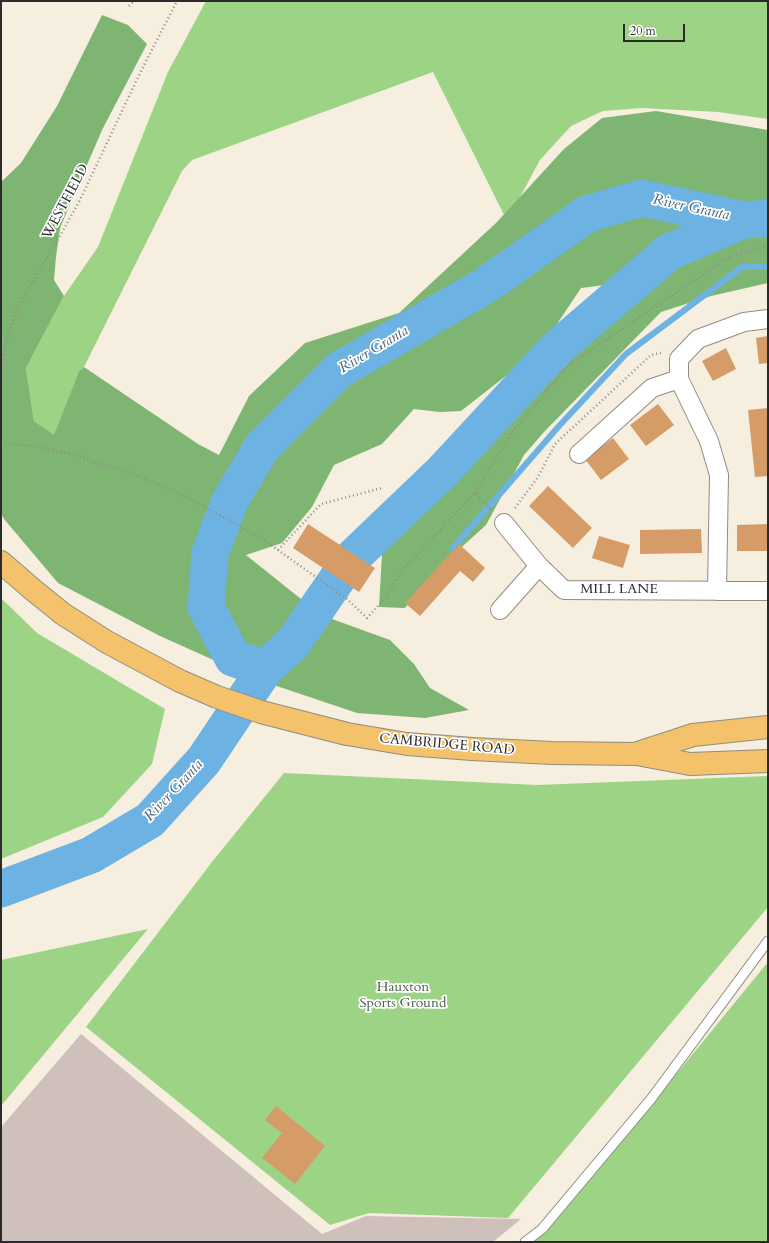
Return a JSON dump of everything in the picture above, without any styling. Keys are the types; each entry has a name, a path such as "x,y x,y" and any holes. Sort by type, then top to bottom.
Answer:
{"highway":[{"name":"CAMBRIDGE ROAD","path":"1,562 63,614 107,642 180,681 217,697 261,712 347,734 407,744 501,751 637,754 690,764 768,760"},
{"name":"CAMBRIDGE ROAD","path":"637,754 693,735 768,727"}],"street":[{"path":"716,591 719,475 709,441 679,379 679,359 698,339 744,322 768,319"},
{"path":"579,454 652,388 679,379"},
{"name":"MILL LANE","path":"504,523 539,566 564,590 768,591"},
{"path":"500,610 539,566"}],"lane":[{"path":"525,1242 542,1229 651,1099 768,941"}],"path":[{"path":"129,6 134,1"},
{"name":"WESTFIELD","path":"1,387 5,346 17,309 80,200 161,31 177,1"},
{"path":"1,443 34,446 71,454 138,476 179,493 249,531 278,550 347,599 367,618 387,596 403,569 475,493 512,432 570,364 731,256 768,246"},
{"path":"278,550 321,504 382,488"},
{"path":"475,493 484,503"}],"shaded area":[{"path":"81,1034 322,1234 366,1216 521,1219 493,1242 1,1242 1,1127"}],"green space":[{"path":"206,1 768,1 768,119 718,112 642,108 603,111 571,126 540,160 507,221 433,72 192,160 182,171 84,367 79,371 54,436 34,421 26,368 64,296 98,247 168,72"},
{"path":"102,15 128,25 147,44 102,130 60,228 54,280 64,296 26,368 34,421 54,435 79,371 84,367 198,444 219,455 249,396 305,343 399,313 496,223 564,149 602,118 656,111 768,130 768,283 711,296 661,312 544,432 524,455 486,525 432,574 405,608 379,607 382,554 370,520 426,491 447,442 545,377 568,353 609,316 621,283 581,288 553,330 516,368 461,411 440,412 414,409 382,444 334,465 312,507 282,543 246,555 321,615 390,640 414,664 430,688 469,710 425,718 357,713 256,679 160,636 58,583 4,519 1,513 1,182 21,163 57,106"},
{"path":"1,598 37,633 165,709 152,764 103,817 1,859"},
{"name":"Hauxton Sports Ground","path":"284,773 537,785 768,776 768,907 508,1218 369,1213 330,1225 86,1027 212,862"},
{"path":"148,929 1,1106 1,960"},
{"path":"768,962 768,1242 534,1242 545,1232 629,1132"}],"building":[{"path":"768,336 768,363 759,364 756,338"},
{"path":"726,348 736,369 713,381 702,361"},
{"path":"658,404 674,425 646,446 630,425"},
{"path":"768,408 768,476 755,477 748,410"},
{"path":"613,438 629,459 601,480 585,459"},
{"path":"548,486 592,528 573,548 529,506"},
{"path":"308,524 375,568 359,592 293,548"},
{"path":"768,524 768,551 737,551 737,525"},
{"path":"701,529 702,553 640,554 640,530"},
{"path":"599,536 630,545 623,568 592,558"},
{"path":"459,544 485,568 473,582 460,571 420,616 405,603"},
{"path":"276,1106 325,1146 295,1184 262,1158 282,1133 265,1120"}],"waterway":[{"name":"River Granta","path":"265,669 233,658 206,607 210,553 230,501 262,447 339,370 486,285 587,214 642,198 744,220"},
{"name":"River Granta","path":"1,889 91,855 150,820 204,760 265,669 293,643 351,559 442,472 556,349 669,252 744,220 768,218"},
{"path":"453,548 559,426 626,354 742,267 768,266"}]}
